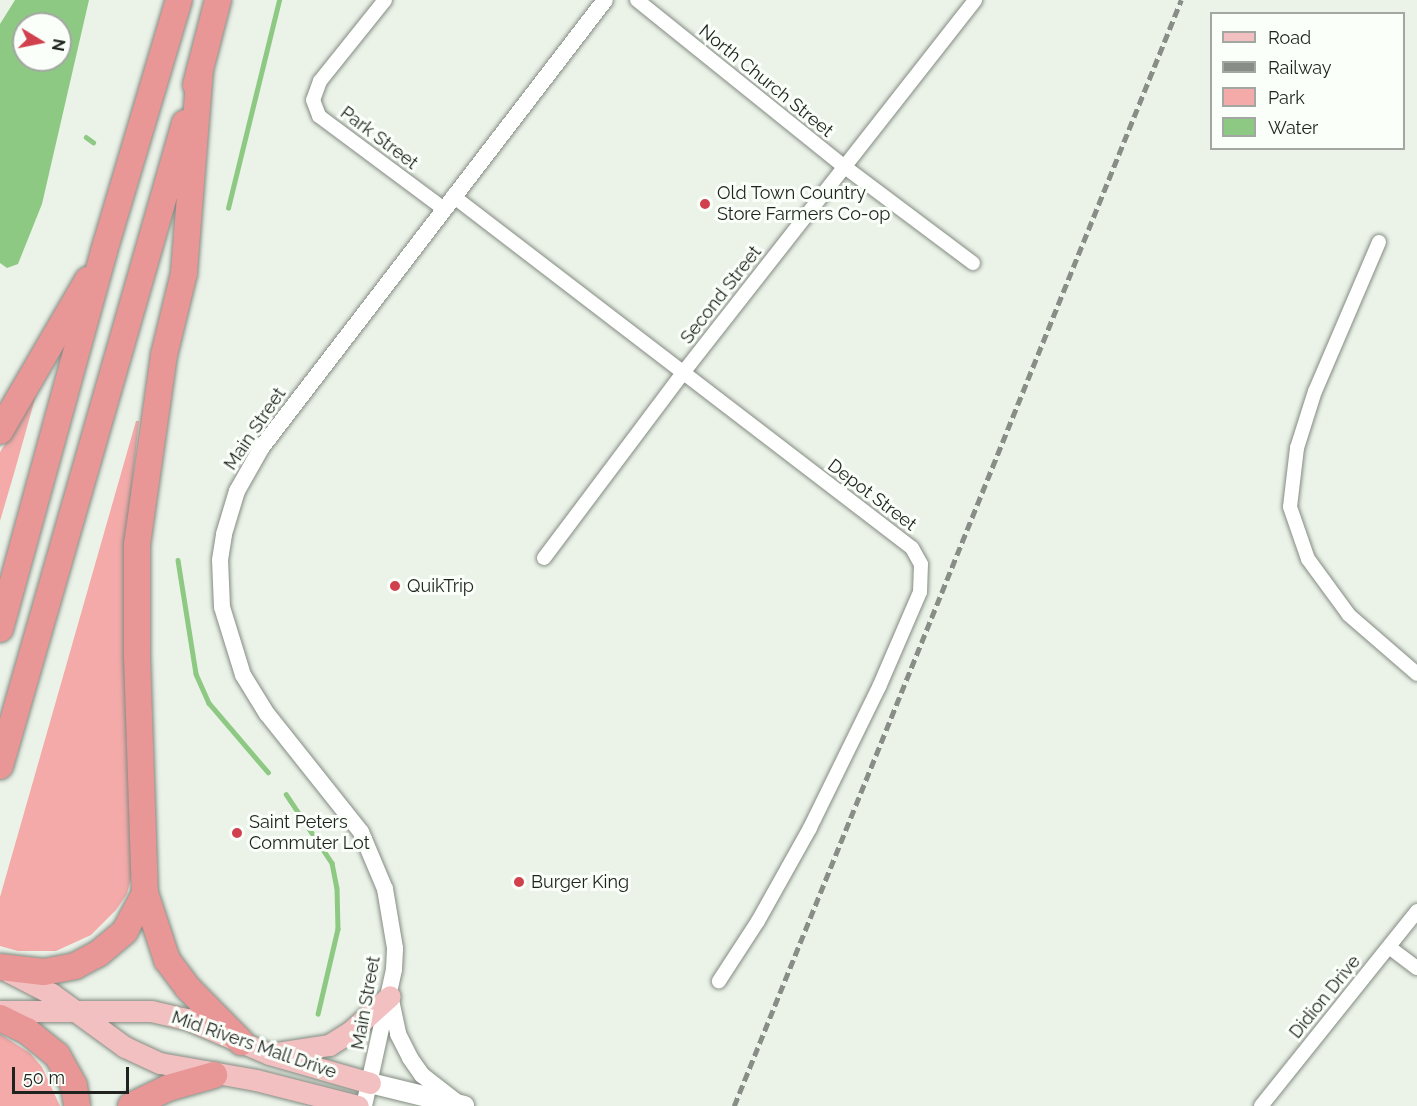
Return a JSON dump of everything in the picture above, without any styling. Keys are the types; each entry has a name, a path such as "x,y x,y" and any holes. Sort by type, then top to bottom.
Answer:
{"highway":[{"path":"0,629 104,251 180,0"},
{"path":"0,766 218,0"},
{"path":"200,69 184,273 164,355 137,544 136,656 146,893 167,960 188,988 241,1042"},
{"path":"0,431 104,251"},
{"path":"0,967 44,972 75,966 98,954 125,931 146,893"},
{"path":"0,1018 27,1031 57,1055 74,1086 77,1106"},
{"path":"131,1106 168,1088 214,1075"}],"main road":[{"name":"Mid Rivers Mall Drive","path":"0,967 52,994 125,1047 160,1064 291,1088 358,1106"},
{"path":"270,1054 329,1045 351,1031 390,996"},
{"name":"Mid Rivers Mall Drive","path":"0,1011 78,1014 151,1011 187,1019 270,1054 370,1083 461,1104"},
{"path":"291,1088 305,1106"}],"street":[{"name":"Park Street","path":"385,0 320,81 313,100 320,116 449,203"},
{"name":"Main Street","path":"364,1106 390,996 395,948 378,867 348,813 267,714 243,675 233,653 222,607 220,560 229,511 247,471 605,0"},
{"name":"North Church Street","path":"638,0 845,166 973,263"},
{"name":"Second Street","path":"544,558 682,374 975,0"},
{"name":"Depot Street","path":"449,203 682,374 912,548 921,564 922,578 879,687 810,828 758,921 719,981"},
{"path":"1379,242 1315,391 1297,448 1290,507 1308,559 1349,615 1417,674"},
{"name":"Didion Drive","path":"1261,1106 1417,911"},
{"path":"1389,947 1417,968"},
{"path":"390,996 398,1034 410,1058 422,1075 461,1104"}],"green space":[{"path":"36,395 15,470 0,521 0,452"},
{"path":"136,421 139,421 128,521 124,620 132,874 127,894 116,910 91,935 56,951 18,951 0,946 0,897"},
{"path":"0,1034 30,1053 42,1067 60,1106 0,1106"}],"water":[{"path":"15,0 89,0 42,204 18,264 7,268 0,263 0,24"}],"waterway":[{"path":"228,208 279,0"},
{"path":"86,137 93,142"},
{"path":"178,560 196,674 209,703 268,772"},
{"path":"286,794 332,863 337,888 338,929 318,1014"}],"railway":[{"path":"734,1106 1181,0"}],"place":[{"name":"Old Town Country Store Farmers Co-op","path":"705,204"},
{"name":"QuikTrip","path":"395,586"},
{"name":"Saint Peters Commuter Lot","path":"237,833"},
{"name":"Burger King","path":"519,882"}]}
